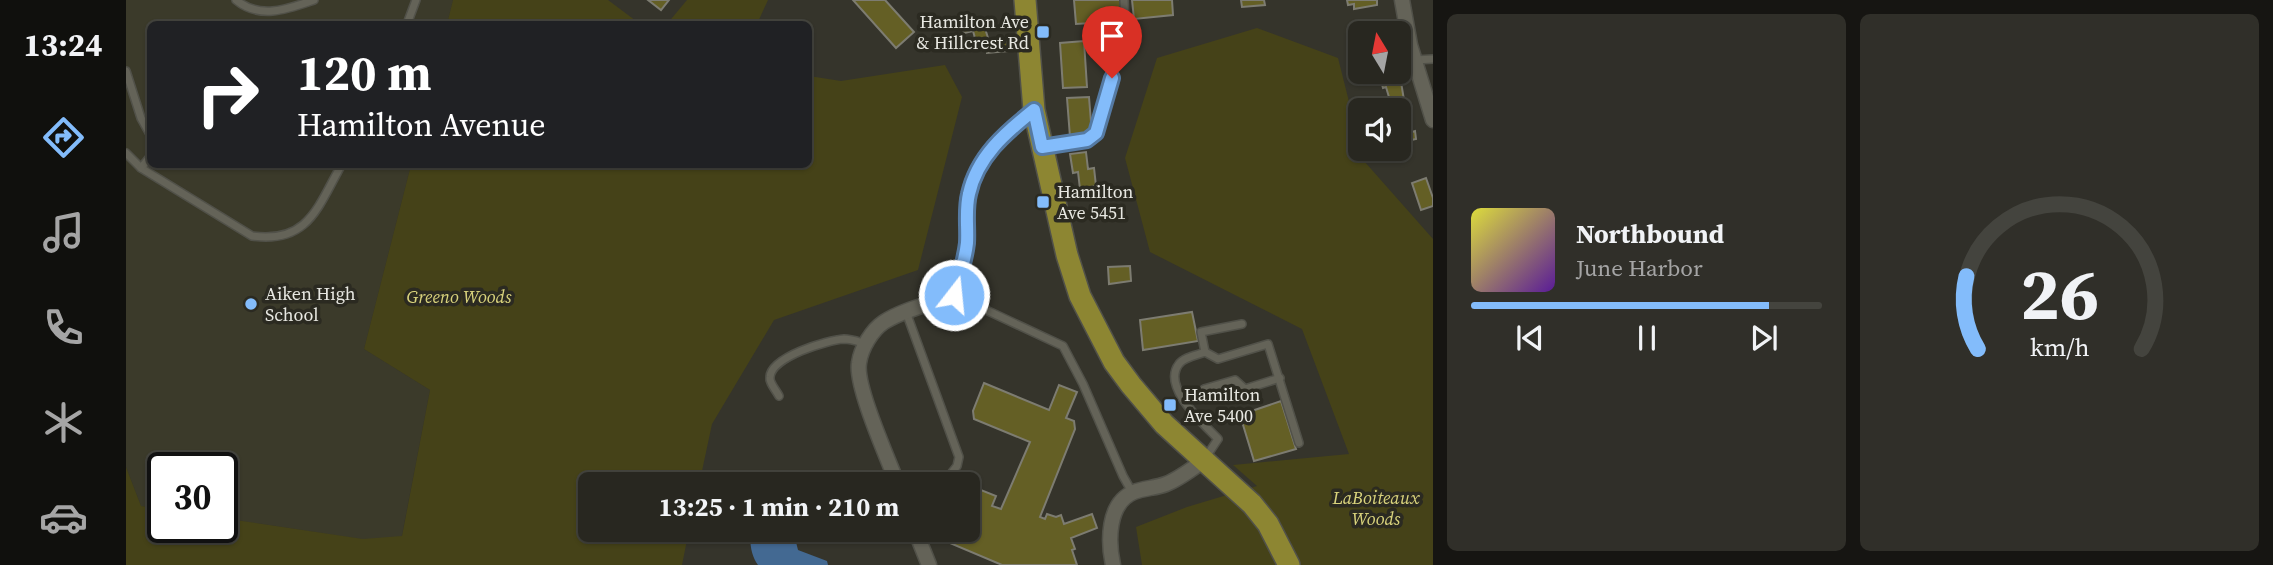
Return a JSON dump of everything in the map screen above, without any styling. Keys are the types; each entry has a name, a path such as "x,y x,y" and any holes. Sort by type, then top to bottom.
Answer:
{"main road":[{"path":"1025,0 1034,110 1067,255 1080,296 1114,362 1131,386 1164,424 1252,504 1268,524 1289,565"}],"street":[{"path":"1402,0 1415,60 1433,120"},
{"path":"893,472 860,383 859,362 866,344 873,332 884,323 954,295 964,260 969,194 976,173 988,152 1034,110"},
{"path":"1113,565 1109,539 1110,523 1119,505 1132,492 1168,483 1203,461"},
{"path":"922,542 929,565"}],"lane":[{"path":"236,0 256,10 269,12 314,0"},
{"path":"408,21 416,0"},
{"path":"1042,147 1087,140 1096,133 1112,78 1111,34 1125,24 1124,0"},
{"path":"1415,60 1433,59"},
{"path":"126,71 147,129"},
{"path":"126,153 141,168 252,236 271,239 287,236 308,223 340,168"},
{"path":"141,168 147,161"},
{"path":"954,295 1063,346 1083,383 1132,492"},
{"path":"906,312 959,457 952,472"},
{"path":"1205,352 1201,332 1242,324"},
{"path":"779,396 769,374 774,367 800,351 829,341 848,339 866,344"},
{"path":"1203,461 1218,439 1183,401 1176,372 1183,360 1205,352 1218,359 1268,344 1299,443"},
{"path":"1204,389 1235,380 1244,389 1280,378"}],"shaded area":[{"name":"Aiken High School","path":"126,0 453,0 448,21 147,21 147,168 410,168 364,349 430,390 400,545 238,520 238,452 147,452 147,507 141,506 126,467"}],"green space":[{"path":"453,0 608,0 636,21 448,21"},
{"path":"687,0 768,0 758,21 670,21"},
{"name":"LaBoiteaux Woods","path":"1257,28 1338,58 1348,98 1348,161 1364,161 1433,239 1433,565 1142,565 1136,527 1187,507 1257,486 1233,465 1349,454 1302,329 1150,252 1125,158 1157,58"},
{"name":"Greeno Woods","path":"945,65 962,97 918,270 774,320 712,424 702,472 578,472 578,542 687,542 682,565 126,565 126,467 141,506 147,507 147,543 238,543 238,520 363,539 402,536 430,390 364,349 410,168 812,168 812,76 841,81"}],"water":[{"path":"750,542 796,542 798,550 827,561 828,565 758,565"}],"building":[{"path":"648,0 669,0 661,10"},
{"path":"853,0 885,0 914,32 896,48"},
{"path":"1074,0 1123,0 1124,21 1076,24"},
{"path":"1132,0 1172,0 1173,15 1134,19"},
{"path":"1241,0 1264,0 1265,5 1242,7"},
{"path":"1347,0 1377,0 1377,5 1354,9 1354,4 1348,5"},
{"path":"981,21 989,41 977,45 973,31 964,33 962,26"},
{"path":"1007,39 1008,51 987,53 986,42"},
{"path":"1084,41 1087,87 1063,88 1060,43"},
{"path":"1382,84 1401,84 1404,98 1389,98 1386,87 1383,88"},
{"path":"1089,97 1092,135 1070,137 1067,98"},
{"path":"1411,129 1412,132 1415,131 1416,139 1411,140"},
{"path":"1086,152 1088,169 1094,168 1096,186 1080,189 1078,172 1073,173 1070,154"},
{"path":"1426,178 1433,206 1421,210 1412,183"},
{"path":"1130,266 1131,281 1109,284 1108,267"},
{"path":"1192,312 1198,341 1143,350 1140,320"},
{"path":"984,383 1049,410 1059,385 1077,392 1066,418 1074,421 1075,429 1040,517 1045,519 1047,514 1056,517 1061,515 1064,524 1092,514 1097,528 1071,538 1077,565 1002,565 947,542 980,542 980,490 996,496 992,506 1001,509 1030,442 974,419 973,411"},
{"path":"1281,401 1296,449 1254,461 1240,415"}],"place":[{"name":"Hamilton Ave & Hillcrest Rd","path":"1043,32"},
{"name":"Hamilton Ave 5451","path":"1043,202"},
{"name":"Aiken High School","path":"251,304"},
{"name":"Hamilton Ave 5400","path":"1170,405"}],"route":[{"path":"954,295 967,240 969,194 976,173 988,152 1034,110 1042,147 1087,140 1096,133 1112,78"}]}
